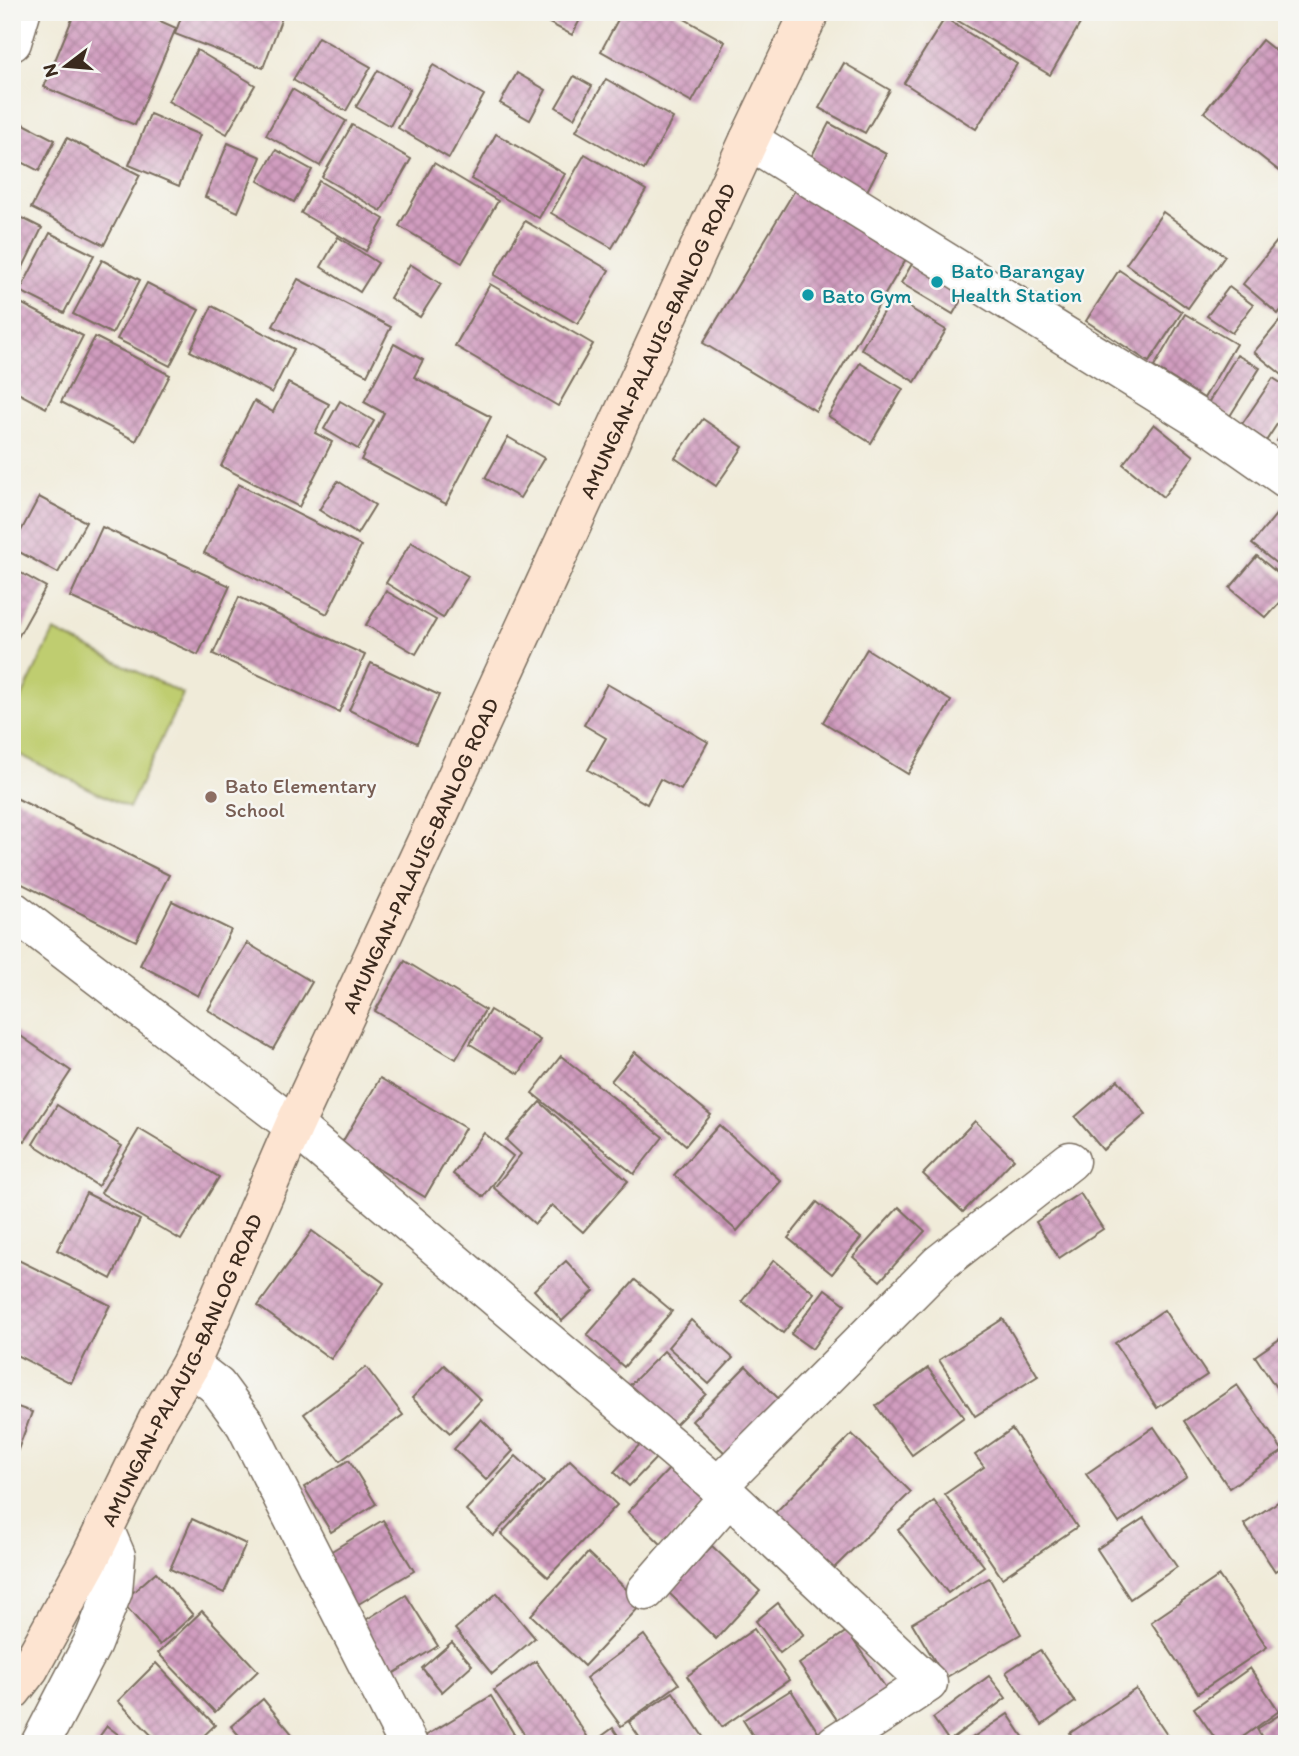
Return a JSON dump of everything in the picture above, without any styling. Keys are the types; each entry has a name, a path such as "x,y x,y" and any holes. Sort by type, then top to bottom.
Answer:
{"main road":[{"name":"AMUNGAN-PALAUIG-BANLOG ROAD","path":"12,1691 29,1669 89,1560 157,1421 190,1365 294,1126 810,12"}],"street":[{"path":"12,42 20,12"},
{"path":"749,140 1217,430 1287,479"},
{"path":"12,911 294,1126 724,1491 928,1683 835,1744"},
{"path":"646,1591 724,1491 939,1264 1070,1161"},
{"path":"190,1365 217,1386 245,1424 408,1744"},
{"path":"40,1744 92,1644 114,1591 116,1556 104,1528"}],"green space":[{"path":"54,631 183,694 129,808 12,751 12,717"}],"building":[{"path":"75,12 140,12 176,28 135,125 44,87"},
{"path":"183,12 284,12 263,68 175,34"},
{"path":"584,12 572,35 532,14"},
{"path":"622,12 672,12 725,42 692,102 601,51"},
{"path":"943,12 1087,12 1050,75"},
{"path":"945,18 1017,64 976,129 904,83"},
{"path":"318,37 371,67 346,111 293,80"},
{"path":"1262,40 1287,60 1287,177 1204,112"},
{"path":"197,50 255,85 227,134 168,101"},
{"path":"844,63 890,90 865,133 819,108"},
{"path":"433,65 484,95 449,158 398,128"},
{"path":"378,70 410,89 390,126 356,107"},
{"path":"517,73 546,90 530,120 500,103"},
{"path":"574,76 592,86 574,118 556,107"},
{"path":"606,79 673,118 644,170 576,131"},
{"path":"292,89 346,121 320,166 266,135"},
{"path":"150,114 200,135 179,186 129,165"},
{"path":"18,121 55,140 39,171 12,157 12,133"},
{"path":"829,123 886,154 866,193 808,163"},
{"path":"352,125 411,159 381,211 322,177"},
{"path":"496,134 565,174 539,218 471,179"},
{"path":"67,138 140,175 104,245 31,208"},
{"path":"228,143 261,157 238,212 205,197"},
{"path":"276,150 312,170 294,202 258,181"},
{"path":"585,154 646,190 612,248 551,213"},
{"path":"434,163 498,201 462,263 399,226"},
{"name":"Bato Gym","path":"801,180 913,247 816,411 703,343"},
{"path":"319,181 384,219 366,251 301,213"},
{"path":"1163,212 1225,256 1188,308 1126,264"},
{"path":"12,213 42,228 12,290"},
{"path":"525,221 609,270 578,324 494,275"},
{"path":"50,233 94,255 64,313 20,291"},
{"path":"338,237 378,263 360,292 321,267"},
{"path":"1278,240 1287,247 1287,303 1278,314 1243,284"},
{"name":"Bato Barangay Health Station","path":"920,250 972,281 953,314 901,283"},
{"path":"102,260 140,280 112,334 73,314"},
{"path":"410,264 441,284 420,317 390,298"},
{"path":"1119,270 1182,312 1149,362 1086,321"},
{"path":"298,279 391,327 367,375 273,326"},
{"path":"147,283 199,310 170,366 117,339"},
{"path":"490,284 593,344 558,406 455,346"},
{"path":"1229,287 1253,305 1232,333 1207,316"},
{"path":"892,297 946,330 915,382 861,349"},
{"path":"15,300 83,336 46,408 12,390 12,306"},
{"path":"212,306 294,349 272,393 190,351"},
{"path":"1185,314 1236,344 1204,398 1154,367"},
{"path":"1283,317 1287,321 1287,379 1254,352"},
{"path":"95,337 170,375 136,441 61,402"},
{"path":"394,344 423,360 414,377 491,417 446,504 361,460 384,413 364,402"},
{"path":"1237,355 1260,368 1230,416 1208,403"},
{"path":"860,363 903,389 871,443 828,416"},
{"path":"1273,378 1287,387 1287,409 1266,441 1242,424"},
{"path":"288,383 329,404 315,433 332,442 299,507 221,466 254,401 273,412"},
{"path":"340,401 374,421 358,449 324,429"},
{"path":"703,419 743,447 716,486 675,458"},
{"path":"1154,424 1194,456 1163,497 1123,464"},
{"path":"1287,426 1287,447 1277,441"},
{"path":"508,437 544,458 520,498 485,478"},
{"path":"338,481 375,505 357,534 319,510"},
{"path":"238,484 361,546 327,614 204,553"},
{"path":"39,497 86,522 58,573 12,548"},
{"path":"1287,501 1287,572 1252,544"},
{"path":"102,527 230,586 198,655 70,597"},
{"path":"411,542 468,576 443,618 386,583"},
{"path":"1257,556 1287,581 1287,595 1266,618 1230,588"},
{"path":"12,568 46,587 12,648"},
{"path":"386,591 436,620 416,654 366,625"},
{"path":"239,597 365,655 339,712 213,654"},
{"path":"867,649 951,701 908,774 823,722"},
{"path":"371,663 439,695 417,743 349,710"},
{"path":"607,684 708,742 681,790 660,779 647,804 588,770 606,738 584,725"},
{"path":"12,796 169,875 136,941 12,879"},
{"path":"172,901 231,930 198,996 140,965"},
{"path":"247,943 312,982 273,1049 208,1010"},
{"path":"405,961 485,1010 456,1059 375,1011"},
{"path":"490,1010 540,1040 519,1074 470,1044"},
{"path":"12,1030 71,1071 25,1141 12,1132"},
{"path":"635,1052 711,1115 686,1145 611,1081"},
{"path":"561,1056 663,1137 634,1174 532,1093"},
{"path":"380,1078 465,1128 425,1197 340,1146"},
{"path":"1118,1080 1146,1114 1103,1150 1075,1117"},
{"path":"540,1102 628,1181 583,1232 552,1205 535,1224 494,1188 521,1154 506,1140"},
{"path":"57,1105 122,1146 98,1186 33,1144"},
{"path":"975,1121 1014,1159 963,1212 923,1174"},
{"path":"719,1125 781,1181 737,1231 674,1175"},
{"path":"139,1129 219,1177 181,1240 101,1193"},
{"path":"484,1133 513,1156 484,1197 453,1174"},
{"path":"86,1193 140,1220 111,1279 57,1250"},
{"path":"1080,1193 1103,1229 1059,1258 1036,1222"},
{"path":"817,1202 861,1238 832,1274 788,1238"},
{"path":"899,1207 925,1231 880,1281 853,1257"},
{"path":"312,1231 384,1283 331,1359 258,1306"},
{"path":"12,1257 110,1305 71,1383 12,1353"},
{"path":"774,1260 814,1293 783,1333 742,1301"},
{"path":"566,1261 594,1291 562,1321 534,1290"},
{"path":"635,1280 672,1311 624,1367 587,1335"},
{"path":"825,1289 845,1304 812,1349 791,1334"},
{"path":"1164,1310 1207,1375 1157,1408 1115,1343"},
{"path":"1003,1319 1038,1376 975,1416 939,1360"},
{"path":"691,1320 733,1358 709,1384 668,1347"},
{"path":"1287,1334 1287,1404 1255,1356"},
{"path":"664,1351 706,1394 668,1432 626,1389"},
{"path":"444,1365 481,1400 450,1433 412,1398"},
{"path":"746,1366 781,1401 727,1455 692,1421"},
{"path":"366,1367 403,1415 340,1461 304,1414"},
{"path":"928,1368 964,1417 912,1455 876,1406"},
{"path":"1237,1385 1283,1451 1229,1488 1184,1421"},
{"path":"12,1405 32,1412 13,1463 12,1463"},
{"path":"481,1419 513,1451 486,1480 454,1449"},
{"path":"1154,1427 1187,1476 1119,1523 1086,1474"},
{"path":"1012,1429 1077,1527 1002,1578 945,1494 984,1467 975,1455"},
{"path":"852,1434 911,1492 830,1572 773,1515"},
{"path":"644,1440 659,1455 629,1486 614,1472"},
{"path":"516,1456 544,1482 493,1536 466,1510"},
{"path":"349,1460 376,1504 331,1532 304,1487"},
{"path":"570,1460 617,1505 548,1577 501,1534"},
{"path":"671,1467 706,1501 663,1546 628,1512"},
{"path":"1287,1496 1287,1563 1275,1571 1244,1524"},
{"path":"934,1501 984,1566 948,1593 898,1530"},
{"path":"1144,1518 1177,1567 1130,1599 1097,1549"},
{"path":"192,1519 246,1544 224,1593 170,1569"},
{"path":"383,1520 414,1571 350,1609 320,1558"},
{"path":"712,1546 760,1591 716,1639 668,1592"},
{"path":"588,1553 642,1604 584,1666 531,1615"},
{"path":"156,1572 193,1615 160,1645 122,1602"},
{"path":"1219,1576 1267,1647 1198,1693 1151,1622"},
{"path":"989,1578 1021,1634 945,1678 912,1623"},
{"path":"497,1593 535,1638 492,1674 455,1629"},
{"path":"406,1595 438,1646 383,1680 351,1629"},
{"path":"778,1603 804,1635 780,1653 756,1621"},
{"path":"202,1611 258,1671 215,1712 158,1653"},
{"path":"754,1629 789,1680 722,1727 687,1676"},
{"path":"847,1631 888,1691 840,1724 799,1664"},
{"path":"644,1635 679,1684 621,1726 586,1678"},
{"path":"452,1642 472,1665 442,1692 422,1668"},
{"path":"1040,1650 1075,1702 1042,1725 1006,1672"},
{"path":"536,1661 587,1736 577,1744 531,1744 494,1690"},
{"path":"156,1663 215,1725 195,1744 160,1744 118,1701"},
{"path":"1250,1668 1279,1711 1233,1744 1219,1744 1194,1708"},
{"path":"989,1676 1006,1698 949,1741 933,1718"},
{"path":"1136,1689 1173,1744 1078,1744 1070,1733"},
{"path":"791,1690 821,1737 810,1744 758,1744 743,1720"},
{"path":"673,1692 708,1744 644,1744 629,1722"},
{"path":"491,1696 520,1744 419,1744 417,1741"},
{"path":"263,1699 293,1735 282,1744 246,1744 231,1726"},
{"path":"1287,1710 1287,1741 1282,1744 1266,1744 1257,1729"},
{"path":"1008,1714 1028,1744 963,1744"},
{"path":"107,1726 131,1744 94,1744"},
{"path":"613,1728 624,1744 591,1744"}],"place":[{"name":"Bato Barangay Health Station","path":"937,282"},
{"name":"Bato Gym","path":"808,295"},
{"name":"Bato Elementary School","path":"211,797"}]}
